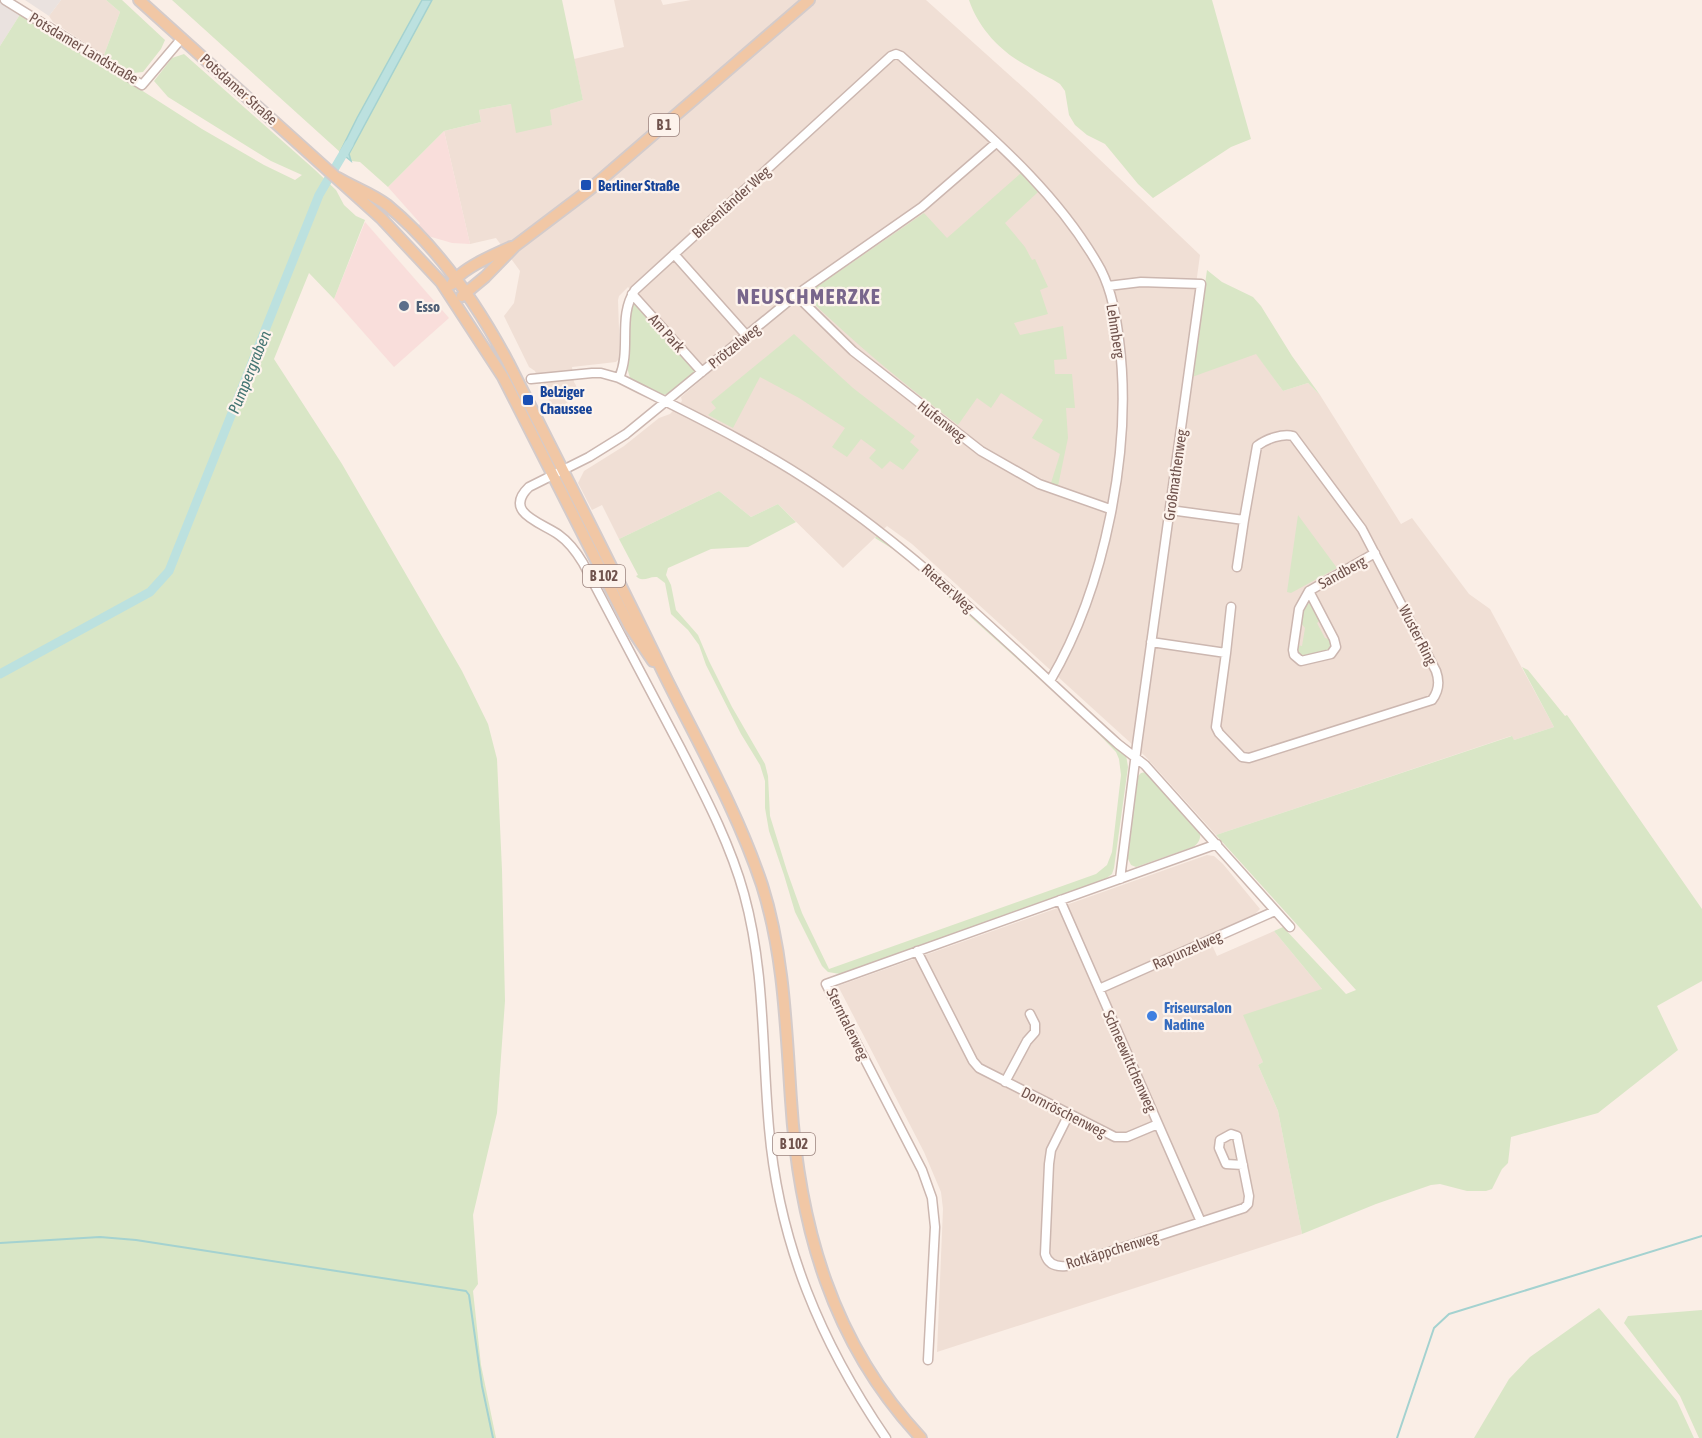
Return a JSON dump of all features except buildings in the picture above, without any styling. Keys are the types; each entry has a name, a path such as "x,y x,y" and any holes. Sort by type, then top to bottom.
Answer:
{"main road":[{"name":"Potsdamer Straße","path":"139,0 338,178 411,248 452,297"},
{"name":"B 1","path":"452,297 466,293 515,246 582,195 809,0"},
{"name":"Potsdamer Straße","path":"338,178 385,203 455,278"},
{"name":"B 1","path":"455,278 496,254 515,246"},
{"name":"B 102","path":"455,278 508,362 557,472"},
{"path":"452,297 455,278"},
{"name":"B 102","path":"452,297 503,377 557,472 730,803 763,888 778,953 787,1030 795,1151 805,1212 816,1255 834,1303 857,1349 886,1395 921,1438"}],"street":[{"name":"Potsdamer Landstraße","path":"5,0 142,85 182,38"},
{"name":"Lehmberg","path":"896,54 901,56 1032,178 1066,217 1086,245 1108,286 1118,330 1123,393 1121,445 1100,557 1085,607 1062,660 1050,681"},
{"name":"Biesenländer Weg","path":"632,294 638,286 891,56 896,54"},
{"name":"Prötzelweg","path":"886,1438 850,1381 818,1322 787,1237 771,1154 757,955 748,911 736,870 701,789 583,563 562,537 530,518 523,512 520,504 525,491 608,446 639,423 796,295 915,213 996,143"},
{"path":"674,254 747,336"},
{"name":"Großmathenweg","path":"1108,286 1141,282 1201,284 1136,758"},
{"path":"619,378 626,355 625,313 632,294"},
{"name":"Am Park","path":"632,294 702,372"},
{"name":"Hufenweg","path":"796,295 853,351 974,446 1039,484 1110,509"},
{"name":"Rietzer Weg","path":"531,379 592,373 619,378 773,458 835,498 914,558 1155,775 1290,927"},
{"name":"Wuster Ring","path":"1231,607 1216,727 1242,758 1249,758 1432,700 1438,691 1436,671 1355,519 1291,435 1263,442 1257,446 1237,567"},
{"path":"1170,510 1244,520"},
{"name":"Sandberg","path":"1309,591 1336,647 1331,654 1301,662 1294,655 1293,650 1299,609 1309,591 1375,554"},
{"path":"1151,642 1226,652"},
{"path":"1120,879 1136,758"},
{"name":"Sterntalerweg","path":"928,1360 934,1227 929,1188 922,1170 826,984 1217,844"},
{"name":"Schneewittchenweg","path":"1060,900 1201,1222"},
{"name":"Rapunzelweg","path":"1099,989 1275,911"},
{"name":"Dornröschenweg","path":"917,951 973,1061 979,1068 1118,1138 1127,1137 1158,1124"},
{"name":"Dornröschenweg","path":"1005,1082 1026,1041 1035,1032 1035,1024 1030,1014"},
{"name":"Rotkäppchenweg","path":"1069,1114 1050,1154 1045,1251 1046,1259 1055,1266 1066,1266 1246,1207 1249,1196 1243,1165"}],"shaded area":[{"path":"0,0 21,13 0,46"},
{"path":"25,0 61,0 49,16"},
{"path":"61,0 106,0 120,12 104,55 53,22 49,16"},
{"path":"614,0 661,0 663,5 691,0 926,0 1034,97 1200,255 1183,379 1256,353 1283,391 1308,383 1320,395 1401,524 1412,518 1469,594 1490,609 1554,727 1514,740 1511,736 1216,835 1145,756 912,544 887,526 843,568 778,504 751,517 719,491 619,539 602,505 592,510 578,483 584,471 624,446 659,418 670,414 682,401 681,397 708,374 628,287 618,300 620,358 616,362 572,367 574,382 581,394 555,410 540,385 535,371 529,367 504,316 514,303 520,271 496,238 470,244 444,131 481,122 479,110 511,104 549,110 583,100 574,59 624,47"},
{"path":"444,131 470,244 452,243 428,236 418,227 420,223 388,187"},
{"path":"365,222 449,318 394,367 334,299"},
{"path":"1207,855 1214,856 1223,864 1260,909 1254,915 1208,936 1217,956 1274,931 1322,989 1263,1062 1258,1065 1278,1111 1302,1234 937,1352 943,1209 941,1192 924,1152 838,986"}],"green space":[{"path":"106,0 122,0 165,40 161,49 143,72 133,73 104,55 120,12"},
{"path":"172,0 422,0 340,152"},
{"path":"432,0 562,0 583,100 550,110 552,125 516,133 511,104 479,110 481,122 444,131 388,187 360,162 351,161 349,154"},
{"path":"969,0 1212,0 1251,139 1231,147 1153,198 1138,184 1105,144 1087,135 1075,125 1069,115 1065,91 1060,84 1011,56 993,40 973,11"},
{"path":"21,13 202,129 264,165 295,180 302,175 271,161 168,97 154,81 172,58 184,54 314,169 336,190 344,205 356,216 365,220 334,299 309,273 274,359 342,464 462,671 488,724 497,759 505,1001 497,1113 473,1215 478,1284 473,1291 481,1365 496,1438 0,1438 0,46"},
{"path":"1021,173 1038,192 1005,223 1025,247 1032,260 1035,259 1048,287 1040,290 1048,314 1014,323 1020,335 1063,326 1067,359 1054,360 1055,374 1072,374 1075,408 1066,408 1068,438 1058,486 1051,483 1060,454 1032,438 1043,420 1001,393 991,408 977,398 958,425 880,363 805,295 924,213 947,238"},
{"path":"1207,270 1222,282 1253,297 1320,395 1308,383 1283,391 1256,354 1192,377"},
{"path":"633,302 699,371 671,394 661,395 630,378 628,315"},
{"path":"794,334 853,388 915,436 910,442 919,450 903,470 890,461 882,469 869,458 876,450 861,439 847,457 832,447 845,428 799,398 760,377 733,428 708,415 716,408 711,402"},
{"path":"719,491 751,517 778,504 796,522 748,547 711,549 668,568 666,575 671,585 676,610 698,635 732,707 765,764 768,776 770,816 787,871 802,913 829,969 1096,874 1107,865 1112,852 1121,775 1116,752 1085,720 915,567 896,551 875,538 878,534 902,552 1126,755 1128,767 1112,874 1104,880 840,974 828,972 822,966 795,912 769,831 765,808 765,781 760,765 741,734 706,665 699,645 688,630 671,614 665,583 657,577 638,578 619,539"},
{"path":"1298,515 1337,568 1291,593 1287,592"},
{"path":"1311,603 1321,620 1317,623 1325,638 1332,640 1333,645 1328,652 1304,658 1298,654 1297,645 1302,646 1305,628 1300,622 1303,607"},
{"path":"1522,667 1528,670 1565,716 1567,715 1702,909 1702,981 1657,1006 1678,1050 1598,1113 1511,1137 1508,1163 1502,1169 1492,1189 1467,1191 1440,1184 1431,1185 1302,1234 1278,1111 1258,1065 1263,1062 1243,1015 1322,989 1274,931 1283,927 1346,994 1356,990 1216,835 1512,736 1514,740 1554,727"},
{"path":"1146,772 1199,830 1200,837 1193,847 1136,867 1131,865 1127,857 1138,776"},
{"path":"1599,1308 1677,1401 1694,1438 1474,1438 1509,1379 1530,1357"},
{"path":"1702,1310 1702,1438 1699,1438 1680,1396 1624,1323 1628,1316"}],"water":[{"path":"422,0 432,0 349,154 351,161 340,152"}],"waterway":[{"name":"Pumpergraben","path":"0,674 150,592 169,571 319,195 349,144"},
{"path":"1397,1438 1434,1328 1449,1314 1702,1236"},
{"path":"0,1243 100,1237 136,1240 466,1291 469,1295 482,1386 493,1438"}],"place":[{"name":"Berliner Straße","path":"586,185"},
{"name":"Esso","path":"404,306"},
{"name":"Belziger Chaussee","path":"528,400"},
{"name":"Friseursalon Nadine","path":"1152,1016"}],"district":[{"name":"NEUSCHMERZKE","path":"809,296"}]}
